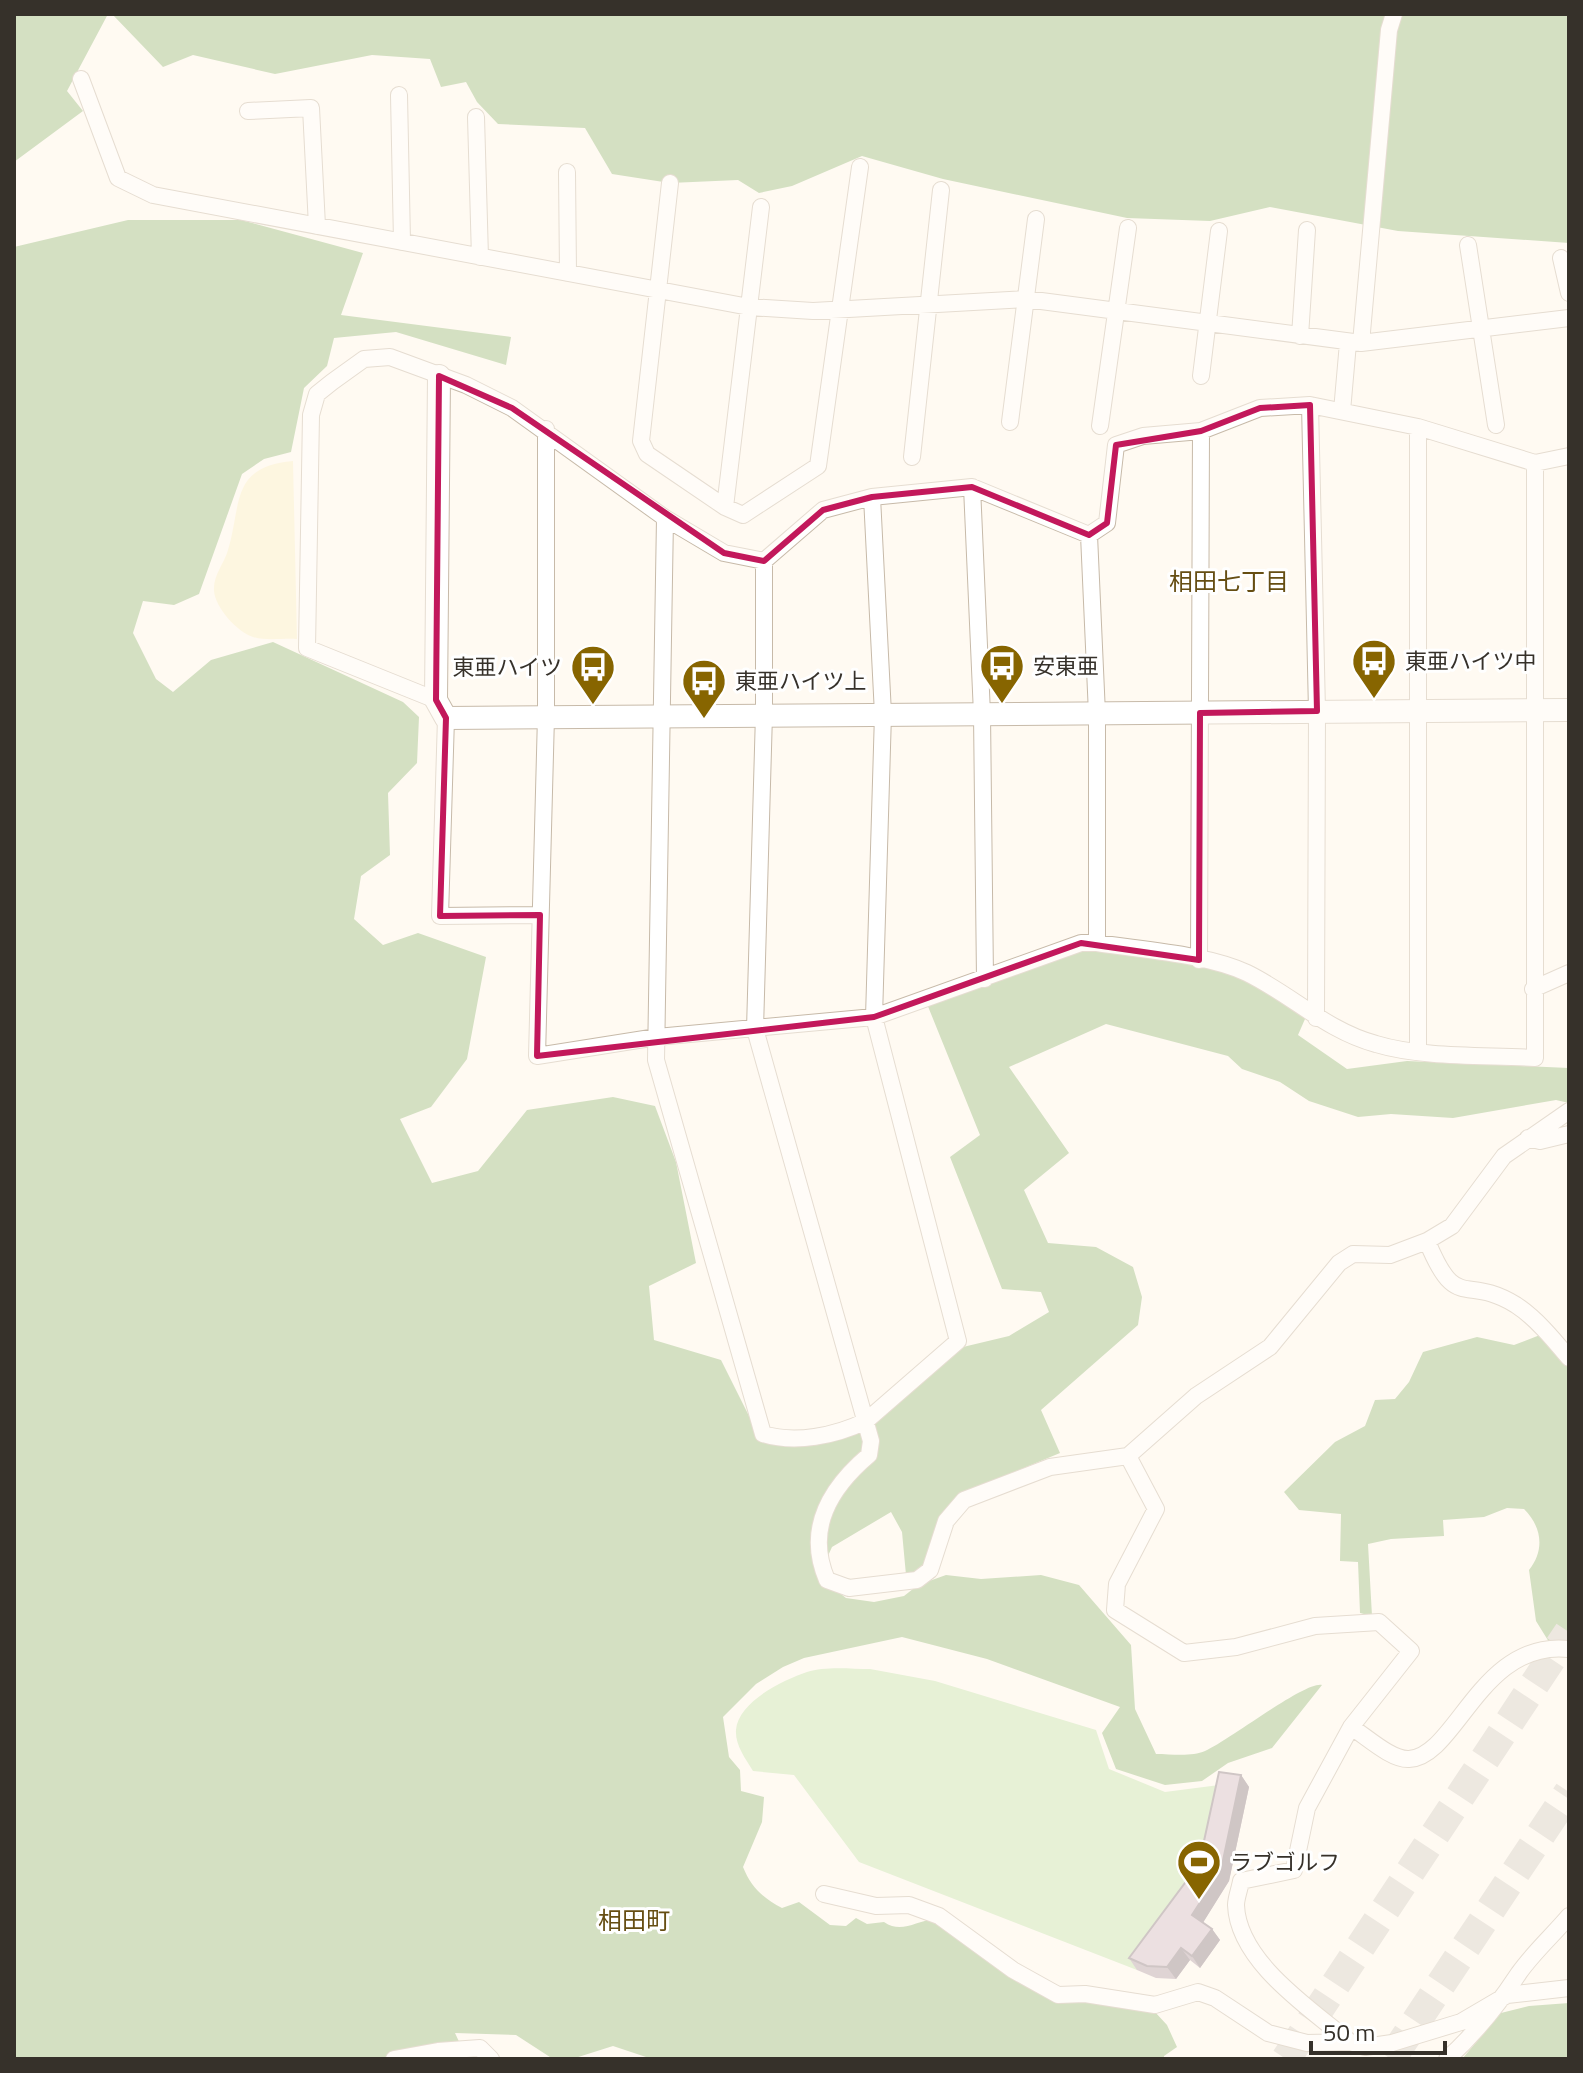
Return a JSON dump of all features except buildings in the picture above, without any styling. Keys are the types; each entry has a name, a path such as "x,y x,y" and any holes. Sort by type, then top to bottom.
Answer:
{"street":[{"path":"1342,411 1355,343 1389,30 1394,14"},
{"path":"81,79 118,178 173,201 749,307 813,311 1026,299 1355,343 1569,318"},
{"path":"399,95 402,242"},
{"path":"248,111 311,108 317,226"},
{"path":"476,117 480,257"},
{"path":"670,183 641,441 647,454 725,507 743,515 818,466 860,167"},
{"path":"567,172 568,273"},
{"path":"912,457 941,190"},
{"path":"725,507 761,207"},
{"path":"1010,422 1036,219"},
{"path":"1100,426 1128,228"},
{"path":"1300,336 1307,230"},
{"path":"1201,376 1210,323 1219,231"},
{"path":"1468,245 1496,425"},
{"path":"1561,258 1569,293"},
{"path":"764,561 724,553 665,518 546,429 512,408 390,357 364,359 317,394 311,415 307,648 441,709 546,716 1569,710"},
{"path":"439,376 440,916 540,915"},
{"path":"1310,405 1317,711 1316,1018"},
{"path":"1089,535 1107,523 1116,445 1143,436 1201,431 1260,408 1310,405 1342,411 1418,427 1535,463 1569,456"},
{"path":"1418,427 1418,1050"},
{"path":"546,429 546,716 537,1056 657,1037 874,1017 1081,943 1097,943 1199,960 1243,971 1273,986 1316,1018 1348,1035 1378,1045 1535,1058 1535,463"},
{"path":"1199,960 1201,431"},
{"path":"1089,535 972,487 872,497 823,510 764,561 764,714 755,1029 870,1431 869,1455 841,1480 817,1538 816,1552 827,1580 849,1588 917,1580 930,1570 946,1521 964,1500 1050,1467 1128,1456 1196,1396 1270,1347 1339,1263 1353,1254 1390,1255 1427,1241 1464,1214 1504,1156 1569,1111"},
{"path":"972,487 982,714 985,979"},
{"path":"665,518 656,1060 763,1434 786,1441 850,1429 866,1421 958,1341 874,1017 883,714 872,497"},
{"path":"1089,535 1097,714 1097,943"},
{"path":"1533,989 1569,973"},
{"path":"1528,1138 1540,1141 1569,1134"},
{"path":"1427,1241 1440,1273 1454,1288 1496,1295 1518,1306 1569,1358"},
{"path":"1128,1456 1156,1509 1117,1584 1115,1610 1184,1653 1236,1647 1315,1626 1379,1622 1411,1651 1351,1727 1307,1808 1294,1870 1241,1881 1236,1905 1255,1958 1288,1991 1350,2042"},
{"path":"1351,1727 1397,1757 1411,1760 1430,1750 1498,1673 1522,1656 1548,1647 1569,1649"},
{"path":"824,1894 876,1906 909,1905 939,1916 1013,1970 1058,1995 1085,1994 1155,2005 1198,1992 1215,1998 1268,2033 1307,2043 1350,2042 1365,2047 1424,2035 1461,2022 1507,1995 1569,1988"},
{"path":"1447,2059 1507,1995 1520,1971 1569,1916"},
{"path":"394,2059 480,2048 491,2059"}],"highlighted area":[{"path":"439,376 512,408 724,553 764,561 823,510 872,497 972,487 1089,535 1107,523 1116,445 1201,431 1260,408 1310,405 1317,711 1200,713 1199,960 1081,943 874,1017 537,1056 540,915 440,916 446,718 436,700"}],"green space":[{"path":"14,14 108,14 67,91 83,111 14,162"},
{"path":"112,14 1569,14 1569,243 1398,231 1270,207 1210,221 1127,218 943,179 862,156 792,186 759,193 738,180 670,183 612,174 585,128 498,124 477,102 466,82 441,87 430,59 372,55 275,74 193,55 163,67"},
{"path":"128,220 241,220 363,253 341,315 511,337 506,365 396,332 334,338 327,366 304,388 291,452 264,459 242,474 199,594 174,605 143,601 133,633 156,679 173,692 211,660 273,642 403,702 419,717 417,763 388,793 390,855 361,876 354,919 383,945 418,933 486,957 467,1059 431,1107 400,1119 432,1183 478,1171 527,1110 613,1097 655,1106 676,1162 696,1263 649,1286 654,1340 721,1360 760,1438 786,1447 849,1436 963,1347 1009,1336 1049,1312 1041,1292 1002,1289 950,1157 980,1135 925,999 1097,943 1199,960 1273,986 1305,1019 1298,1035 1347,1069 1407,1061 1569,1068 1569,1103 1556,1100 1453,1118 1391,1114 1358,1117 1309,1101 1280,1082 1242,1069 1228,1056 1106,1024 1009,1067 1069,1153 1024,1190 1048,1243 1096,1247 1133,1267 1142,1297 1138,1325 1041,1410 1060,1453 963,1493 922,1570 906,1575 902,1532 891,1512 832,1547 827,1558 832,1587 846,1598 874,1602 904,1596 918,1585 946,1575 981,1579 1041,1575 1079,1585 1131,1645 1135,1709 1156,1754 1188,1755 1205,1751 1284,1701 1313,1686 1322,1685 1272,1748 1228,1763 1202,1781 1165,1785 1116,1769 1102,1733 1120,1707 987,1659 902,1637 804,1658 783,1667 756,1684 723,1717 729,1757 740,1770 741,1791 764,1797 762,1822 743,1867 763,1896 782,1908 799,1902 830,1925 846,1926 856,1918 867,1924 884,1922 897,1927 936,1920 1085,2001 1155,2012 1167,2025 1177,2047 1164,2059 652,2059 613,2046 572,2059 553,2059 516,2035 455,2033 467,2059 14,2059 14,247"},
{"path":"1540,1335 1569,1366 1569,1642 1549,1642 1536,1621 1529,1570 1538,1555 1539,1539 1535,1523 1524,1509 1507,1508 1484,1517 1443,1520 1444,1536 1391,1539 1368,1544 1372,1616 1360,1613 1358,1562 1340,1561 1341,1514 1299,1510 1284,1492 1335,1442 1365,1426 1375,1400 1395,1399 1409,1382 1423,1352 1477,1337 1514,1345"},
{"path":"870,1669 935,1681 1096,1730 1109,1769 1165,1792 1227,1784 1207,1872 1137,1970 859,1862 794,1775 753,1771 739,1746 736,1730 739,1720 753,1701 786,1680 814,1670"},
{"path":"1569,2003 1569,2059 1462,2059 1501,2013 1529,2006"}],"sand":[{"path":"293,461 297,639 258,638 240,630 223,611 215,597 215,580 228,550 238,503 248,479 273,465"}],"tunnel":[{"path":"1286,2059 1569,1632"},
{"path":"1391,2059 1569,1792"}],"place":[{"name":"東亜ハイツ中","path":"1374,700"},
{"name":"安東亜","path":"1002,705"},
{"name":"東亜ハイツ","path":"593,706"},
{"name":"東亜ハイツ上","path":"704,720"},
{"name":"ラブゴルフ","path":"1199,1901"}],"district":[{"name":"相田七丁目","path":"1229,582"},
{"name":"相田町","path":"634,1921"}]}
